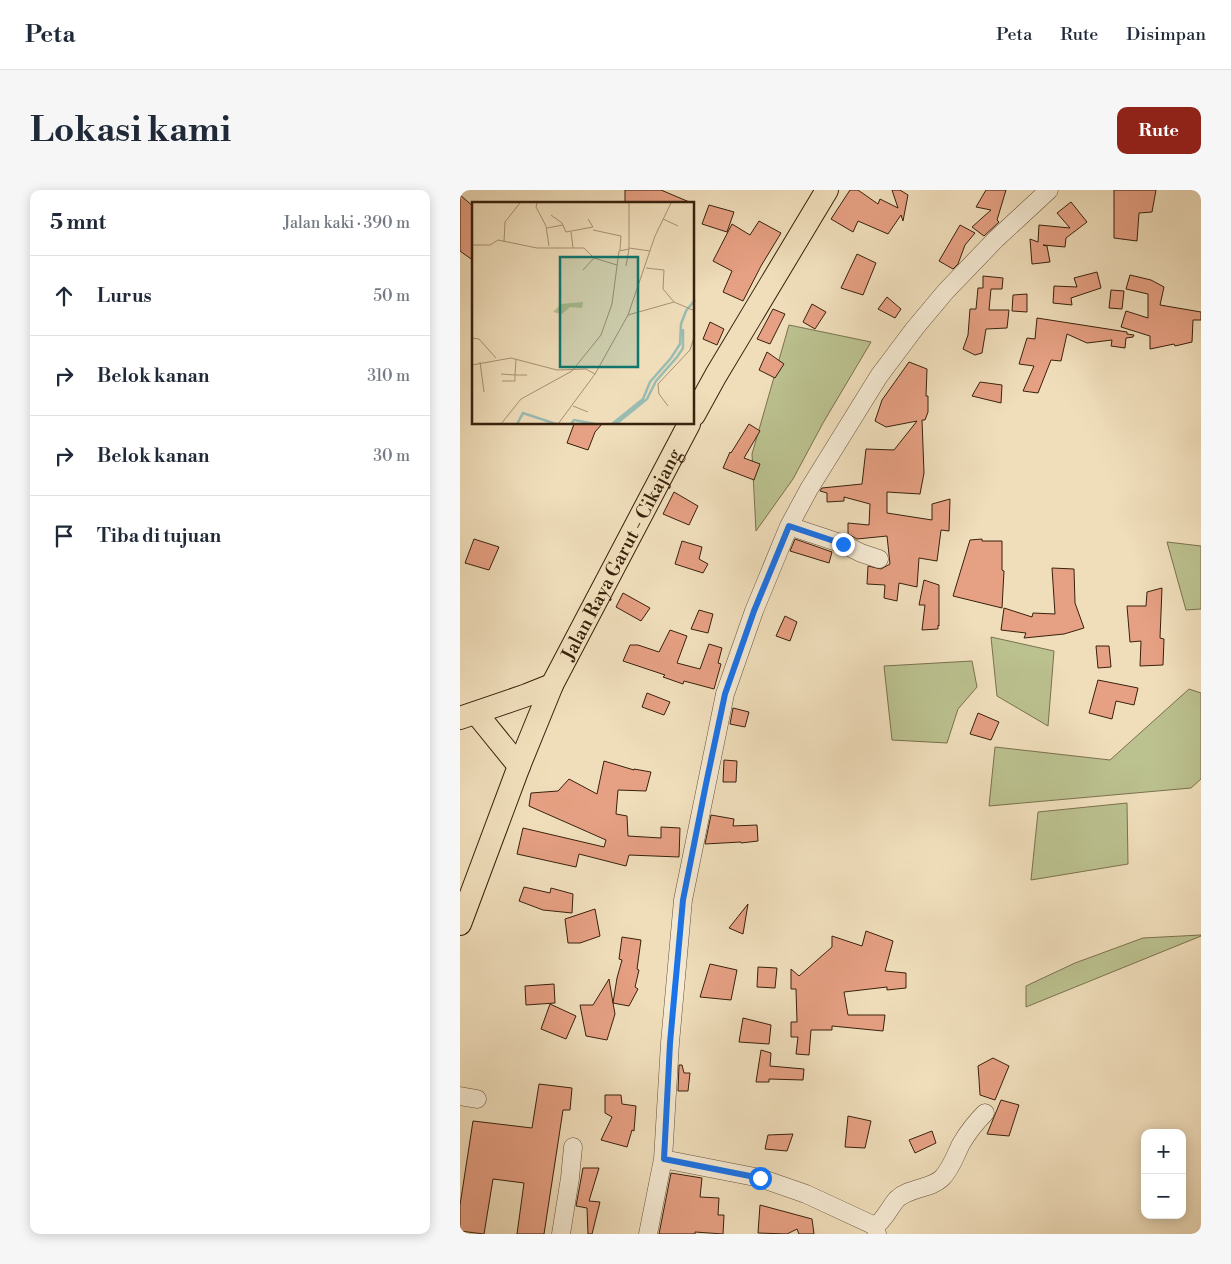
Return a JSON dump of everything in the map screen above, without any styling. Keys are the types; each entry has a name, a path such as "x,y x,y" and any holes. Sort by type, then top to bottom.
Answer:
{"main road":[{"path":"695,413 827,190"},
{"name":"Jalan Raya Garut - Cikajang","path":"460,924 519,766 552,685 688,425"},
{"path":"519,766 468,715 552,685"}],"street":[{"path":"648,1234 664,1159 670,1034 683,900 725,694 754,611 789,526 809,489 879,376 946,291 996,239 1049,190"},
{"path":"789,526 843,544 879,559"},
{"path":"664,1159 760,1178 806,1194 876,1230 896,1200 906,1192 930,1184 943,1177 962,1142 985,1113"},
{"path":"561,1234 573,1147"}],"green space":[{"path":"789,325 871,342 823,423 793,479 756,531 752,454"},
{"path":"1167,542 1201,546 1201,609 1186,610"},
{"path":"991,637 1054,651 1048,726 997,696"},
{"path":"972,661 977,687 958,709 947,743 892,740 884,666"},
{"path":"1189,689 1201,693 1201,779 1191,788 989,806 995,747 1110,760"},
{"path":"1127,803 1128,864 1031,880 1038,812"},
{"path":"1201,935 1026,1007 1026,986 1075,963 1143,938"}],"building":[{"path":"625,190 661,190 689,202 625,202"},
{"path":"850,190 858,190 878,204 880,199 898,208 892,190 900,190 908,195 903,221 901,215 888,234 858,221 853,232 831,219"},
{"path":"986,190 1006,190 997,220 999,222 984,236 972,227 991,210 976,207"},
{"path":"1114,190 1156,190 1152,212 1139,213 1137,241 1114,238"},
{"path":"460,195 472,205 472,260 460,251"},
{"path":"1071,202 1087,222 1066,238 1065,247 1043,245 1047,246 1050,262 1032,264 1030,239 1038,242 1039,225 1070,228 1057,213"},
{"path":"709,205 734,212 727,232 702,224"},
{"path":"759,221 781,233 743,301 723,292 732,271 713,261 732,224 750,235"},
{"path":"960,225 975,233 965,245 958,264 953,269 939,261"},
{"path":"857,254 876,263 863,295 841,288"},
{"path":"1097,272 1101,288 1071,298 1072,305 1053,303 1054,286 1077,287 1074,278"},
{"path":"1130,275 1151,280 1164,287 1160,305 1201,312 1201,320 1193,320 1192,342 1150,349 1150,336 1121,327 1126,311 1148,318 1148,294 1126,289"},
{"path":"983,276 1003,278 1002,289 991,289 989,310 1009,310 1007,328 986,329 982,353 975,355 963,349 968,335 970,309 976,309 978,288 983,288"},
{"path":"1111,290 1124,291 1122,309 1109,308"},
{"path":"1027,294 1027,312 1012,311 1013,295"},
{"path":"887,297 901,309 895,318 878,309"},
{"path":"812,304 826,312 815,329 803,322"},
{"path":"773,309 785,314 770,344 757,339"},
{"path":"1037,318 1127,332 1127,334 1134,335 1133,337 1126,338 1125,348 1111,346 1112,340 1087,343 1067,334 1061,361 1051,360 1038,393 1023,391 1034,366 1019,364 1027,338 1035,339"},
{"path":"710,322 724,329 717,345 703,339"},
{"path":"767,352 784,364 775,378 759,370"},
{"path":"909,362 927,369 926,396 928,396 928,412 925,420 922,420 924,473 920,494 887,492 887,513 932,520 932,504 950,499 949,531 941,530 937,561 919,558 917,587 899,583 897,601 884,598 885,585 867,584 868,566 881,569 890,564 887,536 857,539 848,534 848,523 869,525 870,504 844,497 844,501 827,502 827,493 820,491 822,488 862,484 866,449 894,450 917,421 886,427 875,421 882,400"},
{"path":"980,382 1002,385 1001,403 972,396"},
{"path":"749,424 760,431 744,458 760,464 754,480 723,468 730,452"},
{"path":"574,425 601,425 595,432 588,450 567,443"},
{"path":"674,492 698,506 689,525 663,514"},
{"path":"474,539 499,547 489,570 465,563"},
{"path":"795,539 832,552 829,563 790,551"},
{"path":"982,539 982,541 1002,541 1002,570 1004,571 1002,608 953,596 970,540"},
{"path":"682,541 702,547 699,559 708,564 703,573 675,564"},
{"path":"1052,568 1074,569 1075,603 1084,628 1064,634 1024,638 1026,633 1001,630 1004,608 1032,617 1033,613 1055,614"},
{"path":"924,580 939,585 938,629 922,630 925,605 919,605"},
{"path":"1162,588 1160,638 1164,639 1163,665 1140,666 1141,641 1130,642 1127,606 1146,606 1147,592"},
{"path":"623,593 650,608 641,621 616,607"},
{"path":"699,610 713,614 708,633 691,629"},
{"path":"785,616 797,622 790,641 776,636"},
{"path":"670,630 687,636 677,663 700,669 709,644 722,648 718,663 721,664 714,689 684,681 683,684 663,677 665,675 623,661 630,645 638,645 659,652"},
{"path":"1096,646 1109,646 1111,667 1098,668"},
{"path":"1098,680 1138,688 1134,705 1116,701 1112,719 1089,713"},
{"path":"647,693 670,702 664,715 642,707"},
{"path":"733,708 749,712 745,727 730,724"},
{"path":"978,713 999,722 991,740 970,734"},
{"path":"724,760 737,761 736,782 723,782"},
{"path":"604,761 634,770 651,772 646,791 618,790 616,814 627,816 628,836 661,838 661,827 680,828 679,857 629,855 626,866 579,854 576,867 517,854 523,828 604,847 606,840 529,806 531,793 558,791 569,779 597,794"},
{"path":"711,815 734,819 733,826 757,825 758,841 705,844"},
{"path":"524,887 550,893 551,888 573,894 572,913 543,910 519,901"},
{"path":"748,904 743,934 729,928"},
{"path":"595,909 600,936 580,943 568,943 565,919"},
{"path":"866,931 893,941 885,971 906,973 906,988 887,990 887,987 844,992 848,1015 885,1015 883,1031 832,1026 832,1030 811,1030 809,1055 796,1054 798,1037 791,1037 791,1022 797,1022 796,989 791,989 791,969 799,976 832,947 832,936 862,946"},
{"path":"622,937 641,940 637,969 639,970 635,987 638,989 629,1006 613,1003 622,960 619,959"},
{"path":"710,964 737,970 731,1000 700,997"},
{"path":"758,967 777,968 775,988 757,987"},
{"path":"609,979 615,1014 607,1040 586,1036 580,1005 593,1005"},
{"path":"554,984 555,1003 526,1005 525,986"},
{"path":"550,1004 576,1016 566,1039 541,1029"},
{"path":"743,1018 771,1025 769,1044 739,1042"},
{"path":"761,1050 771,1053 770,1066 804,1069 803,1080 769,1079 769,1082 756,1082"},
{"path":"993,1058 1009,1066 995,1100 980,1095 978,1066"},
{"path":"679,1065 682,1065 684,1073 690,1073 688,1091 678,1091"},
{"path":"539,1084 572,1088 570,1110 563,1110 544,1234 517,1234 524,1183 493,1179 484,1234 460,1231 460,1205 473,1121 532,1128"},
{"path":"605,1095 621,1095 622,1104 636,1106 634,1131 632,1130 627,1147 601,1140 612,1117 605,1113"},
{"path":"1001,1100 1019,1105 1009,1136 987,1134"},
{"path":"848,1116 871,1121 865,1148 845,1147"},
{"path":"932,1131 936,1143 915,1153 909,1140"},
{"path":"793,1134 787,1151 765,1149 768,1135"},
{"path":"583,1168 599,1168 589,1201 600,1202 592,1234 588,1234 587,1208 576,1206"},
{"path":"671,1173 702,1178 700,1197 719,1198 718,1215 724,1215 723,1234 695,1232 695,1234 659,1234"},
{"path":"760,1205 812,1219 814,1234 799,1234 797,1229 787,1234 758,1233"}],"route":[{"path":"760,1178 664,1159 670,1043 683,900 725,694 754,611 789,526 843,544"}]}
